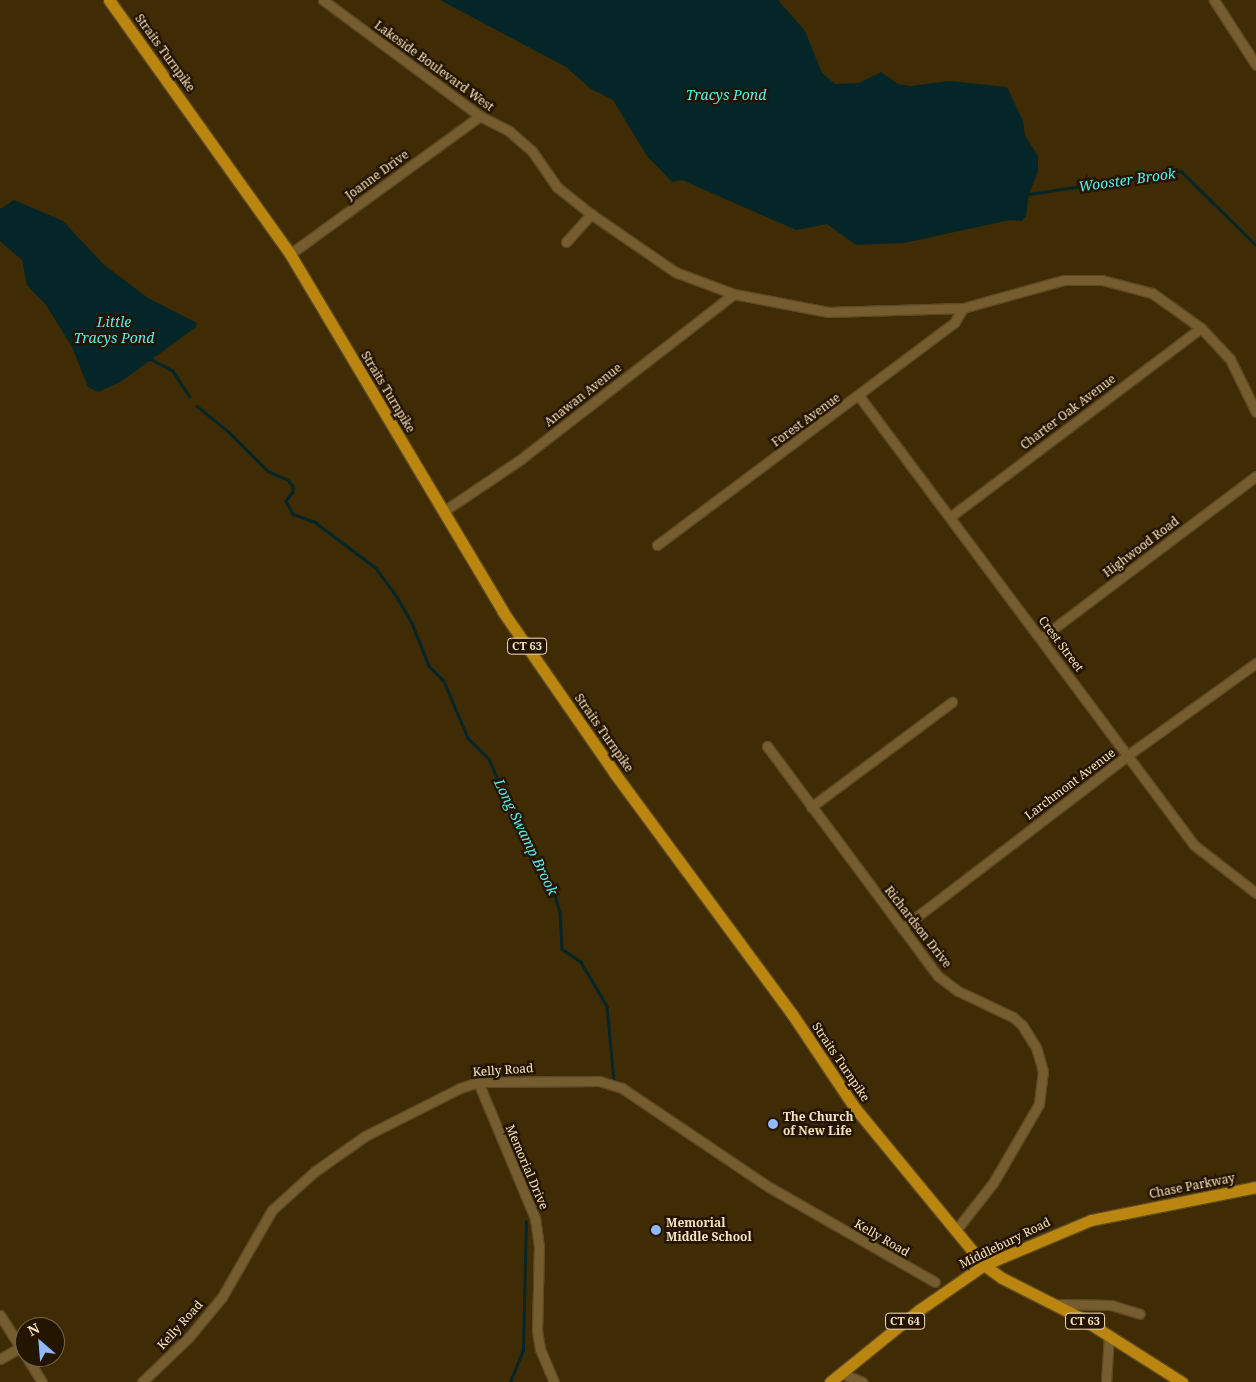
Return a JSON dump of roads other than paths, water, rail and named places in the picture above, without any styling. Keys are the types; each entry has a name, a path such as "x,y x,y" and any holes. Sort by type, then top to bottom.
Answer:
{"main road":[{"name":"Straits Turnpike","path":"109,0 290,254 503,612 615,774 792,1014 855,1108 984,1265 1002,1278 1056,1304 1182,1382"},
{"name":"Chase Parkway","path":"1134,1211 1256,1187"},
{"name":"Middlebury Road","path":"830,1382 919,1310 984,1265 1074,1226 1134,1211"}],"street":[{"name":"Lakeside Boulevard West","path":"323,0 480,116 514,136 532,152 557,187 591,214 675,272 734,294 828,312 963,308 1064,280 1102,280 1152,293 1201,328 1230,359 1256,412"},
{"path":"1214,0 1256,65"},
{"name":"Joanne Drive","path":"290,254 480,116"},
{"path":"566,242 591,214"},
{"name":"Anawan Avenue","path":"444,511 521,459 734,294"},
{"name":"Forest Avenue","path":"657,545 859,396 954,323 963,308"},
{"name":"Charter Oak Avenue","path":"950,516 1201,328"},
{"name":"Crest Street","path":"859,396 1194,845 1256,893"},
{"name":"Highwood Road","path":"1041,638 1256,476"},
{"name":"Larchmont Avenue","path":"902,928 1128,755 1256,663"},
{"path":"811,807 952,702"},
{"name":"Richardson Drive","path":"767,746 938,976 958,991 999,1009 1022,1025 1036,1047 1043,1071 1042,1094 1029,1124 993,1183 956,1230"},
{"name":"Kelly Road","path":"142,1382 189,1337 222,1297 272,1210 314,1172 365,1136 460,1088 478,1082 599,1081 622,1088 769,1187 935,1282"},
{"name":"Memorial Drive","path":"478,1082 535,1218 540,1245 537,1330 540,1349 554,1382"},
{"path":"1056,1304 1111,1305 1140,1314"},
{"path":"0,1315 15,1341"},
{"path":"1106,1382 1109,1336"},
{"path":"0,1358 15,1350"},
{"path":"32,1367 42,1382"},
{"path":"841,1373 862,1382"}],"water":[{"name":"Tracys Pond","path":"440,0 778,0 805,31 822,73 835,84 859,83 881,72 898,84 911,86 949,81 1007,87 1023,121 1025,135 1038,156 1038,172 1029,194 1026,216 1022,221 1010,220 904,243 856,245 827,224 796,230 682,180 672,182 647,156 613,100 591,89 566,67"},
{"name":"Little Tracys Pond","path":"14,200 63,221 103,264 148,298 197,323 196,327 122,381 98,392 88,387 72,347 46,305 27,285 22,260 0,241 0,209"}],"waterway":[{"name":"Wooster Brook","path":"1029,194 1181,171 1256,245"},
{"name":"Long Swamp Brook","path":"149,358 173,371 189,396"},
{"name":"Long Swamp Brook","path":"197,406 229,432 268,471 288,480 293,486 293,492 286,501 293,514 315,522 376,568 397,597 412,623 429,666 444,681 468,738 489,759 526,844 553,890 560,911 562,949 581,962 607,1006 614,1081"},
{"name":"Long Swamp Brook","path":"510,1382 523,1350 526,1222"}],"place":[{"name":"The Church of New Life","path":"773,1124"},
{"name":"Memorial Middle School","path":"656,1230"}]}
